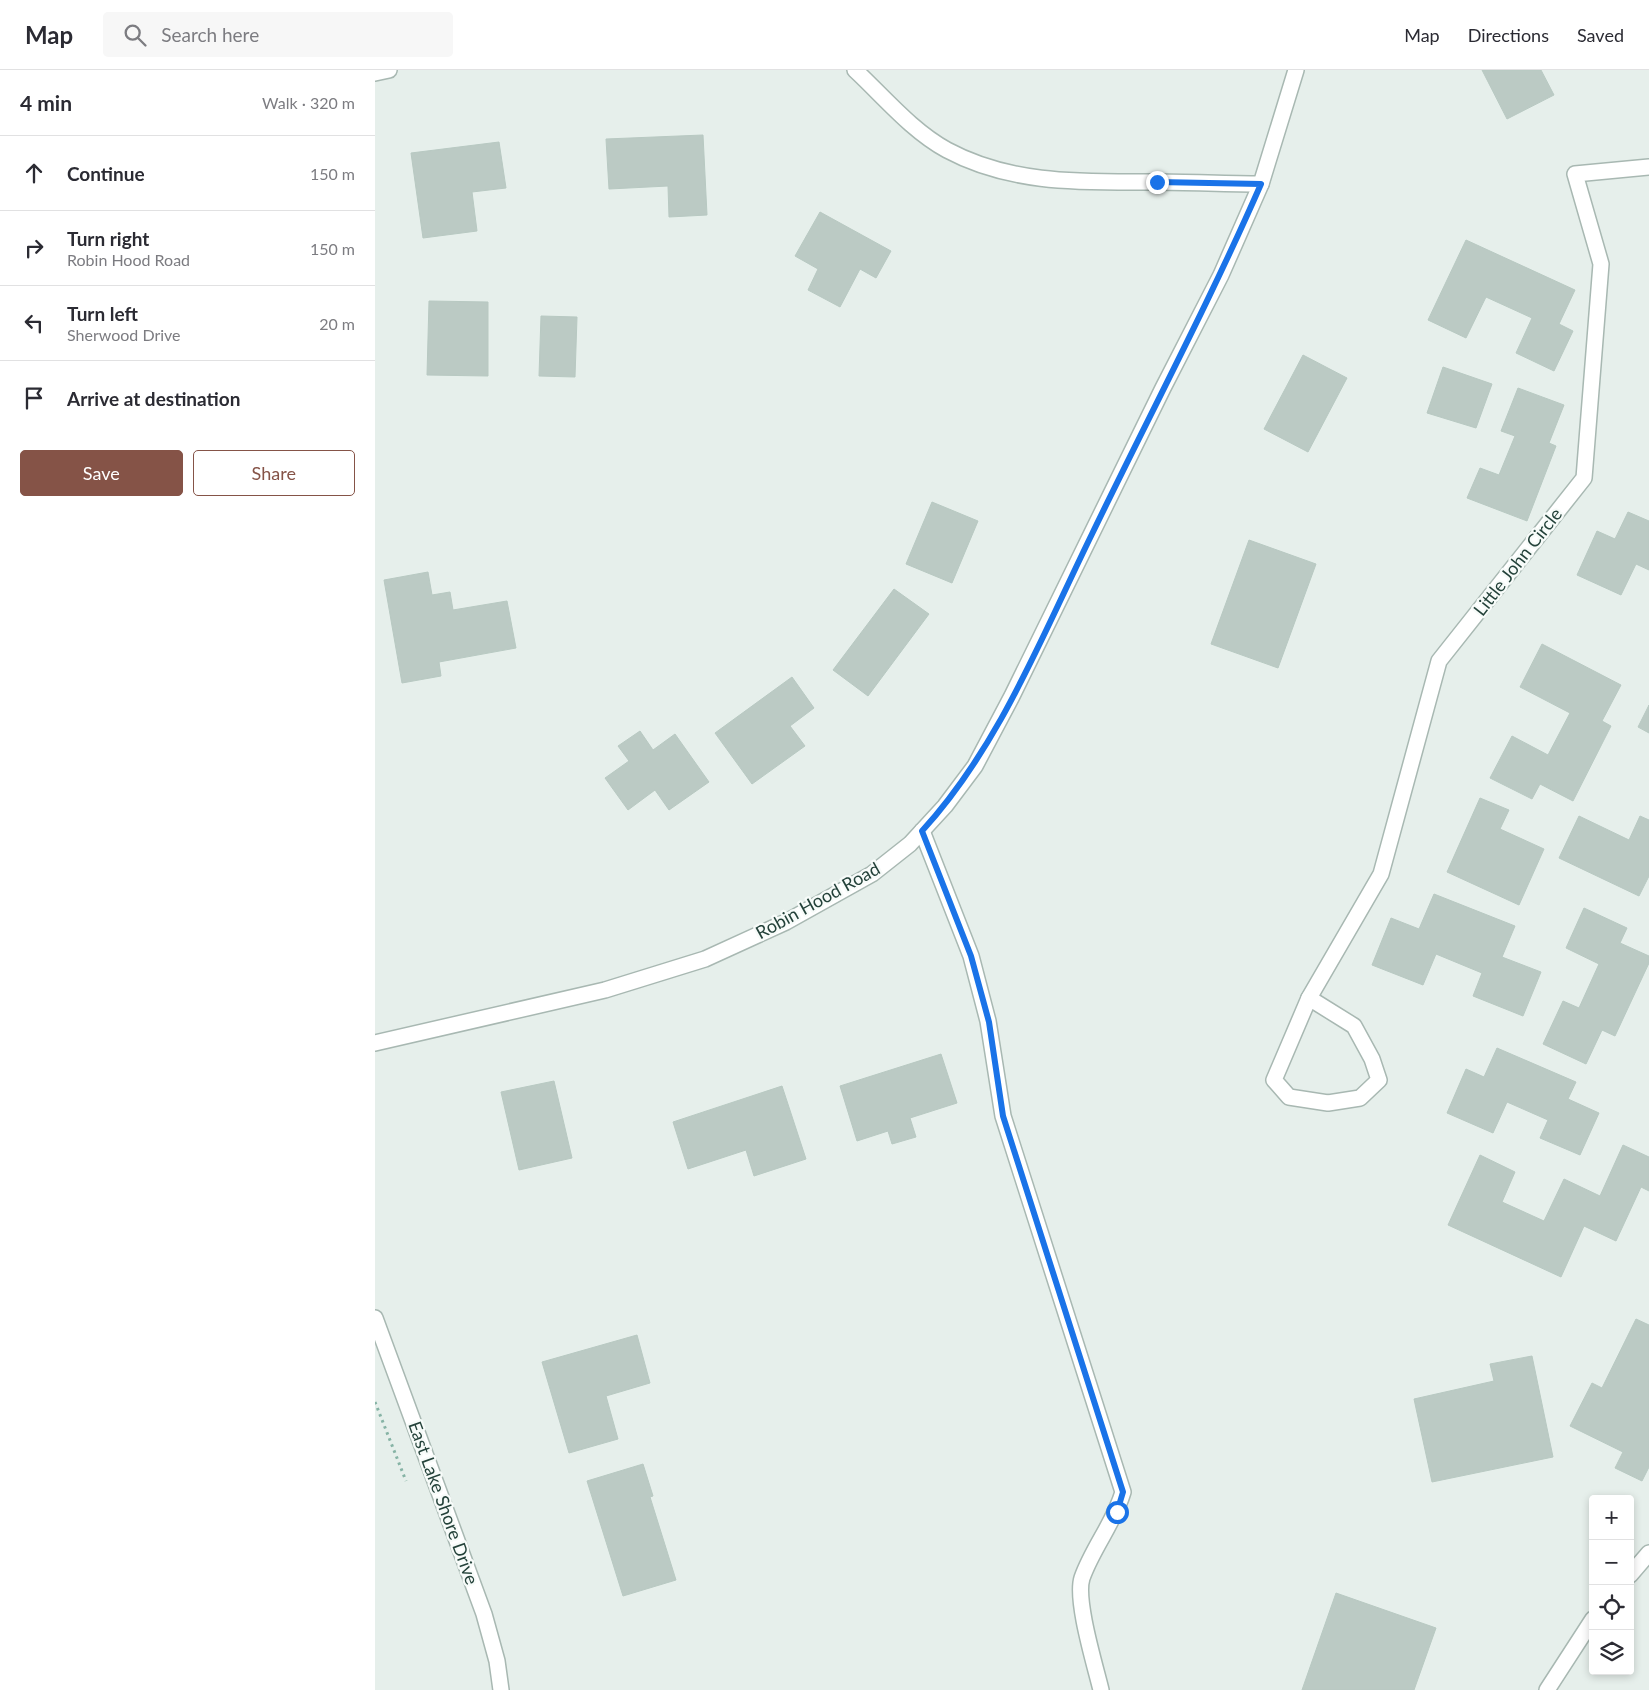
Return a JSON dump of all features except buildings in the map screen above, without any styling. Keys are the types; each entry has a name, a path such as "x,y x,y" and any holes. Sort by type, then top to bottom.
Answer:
{"street":[{"path":"375,73 389,70"},
{"path":"855,70 916,129 946,150 986,166 1028,177 1078,182 1261,184"},
{"name":"Robin Hood Road","path":"375,1043 605,990 705,959 786,922 872,874 910,844 945,806 975,766 1012,696 1163,388 1221,275 1261,184 1296,70"},
{"name":"Little John Circle","path":"1309,998 1354,1026 1372,1059 1379,1080 1360,1098 1328,1103 1289,1097 1274,1080 1309,998 1381,874 1439,661 1584,478 1601,264 1575,174 1649,167"},
{"path":"922,831 971,956 989,1022 1003,1116 1123,1492 1117,1512 1089,1560 1081,1580 1080,1599 1101,1690"},
{"name":"East Lake Shore Drive","path":"375,1318 484,1614 497,1661 501,1690"},
{"path":"1634,1570 1649,1553"},
{"path":"1547,1690 1589,1625"}],"route":[{"path":"1117,1512 1123,1492 1069,1328 1003,1116 989,1022 971,956 947,900 922,831 945,806 975,766 1012,696 1163,388 1221,275 1261,184 1157,182"}]}
